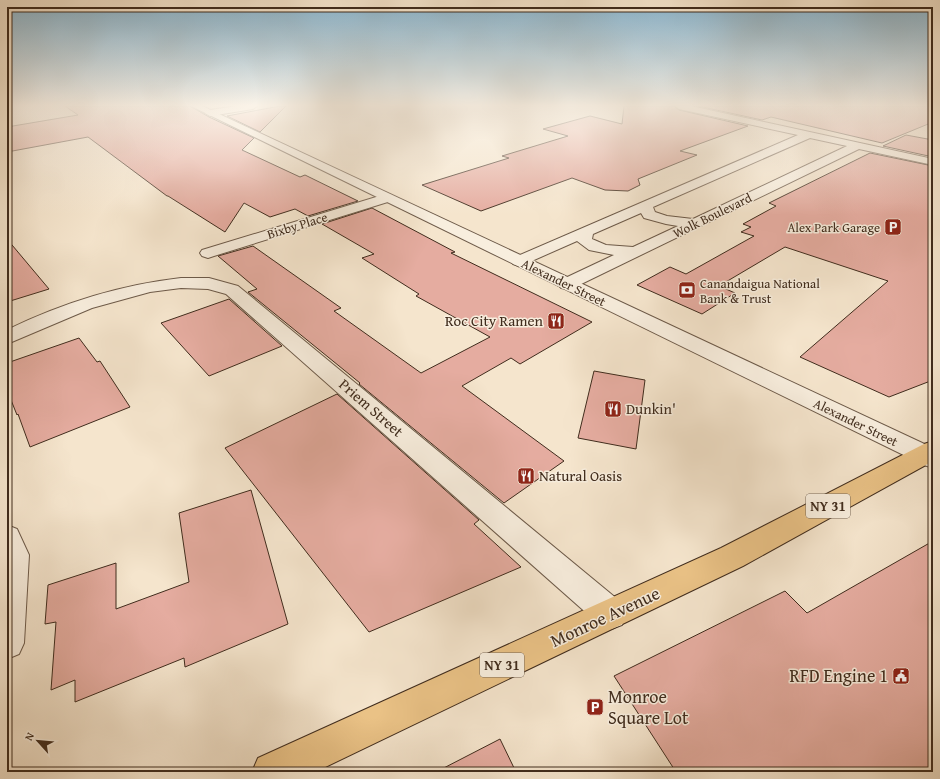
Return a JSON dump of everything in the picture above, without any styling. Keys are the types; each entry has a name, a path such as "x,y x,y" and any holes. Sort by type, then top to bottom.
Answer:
{"main road":[{"name":"Monroe Avenue","path":"272,772 732,557 930,455"}],"street":[{"name":"Alexander Street","path":"271,142 930,455"},
{"path":"519,261 792,142"},
{"path":"846,142 933,162"},
{"name":"Wolk Boulevard","path":"567,284 694,223 716,201 817,158 858,145"},
{"path":"777,149 799,151"},
{"path":"679,192 716,201"},
{"name":"Bixby Place","path":"208,253 386,198"},
{"path":"646,206 649,215 655,218 694,223"},
{"path":"586,232 584,240 597,249 635,252"},
{"name":"Priem Street","path":"7,338 44,321 101,300 150,287 175,284 212,284 224,286 232,290 612,614"},
{"path":"7,537 14,555 7,643"}],"building":[{"path":"7,142 59,142 7,152"},
{"path":"95,142 250,142 242,150 300,177 305,175 358,201 308,216 295,209 270,217 244,203 225,232 167,196"},
{"path":"547,142 704,142 680,151 697,155 638,179 640,185 628,191 605,190 572,178 481,211 422,185 509,158 502,156"},
{"path":"891,142 933,142 933,157 883,146"},
{"path":"870,153 933,166 933,380 889,397 800,357 888,281 785,247 719,286 735,293 702,314 637,285 670,267 686,274 754,236 741,232 751,227 743,224 776,206 769,203"},
{"path":"372,208 455,252 451,253 592,322 520,364 511,358 462,386 564,461 504,503 248,292 257,289 218,256 253,246 341,308 334,311 421,373 490,337 416,296 419,294 362,258 374,254 322,224"},
{"path":"7,239 49,289 7,302"},
{"path":"229,299 282,346 209,376 161,323"},
{"path":"79,338 97,362 100,361 130,407 30,447 18,414 17,415 7,390 7,363"},
{"name":"Dunkin'","path":"594,371 645,380 636,449 578,438"},
{"path":"337,394 479,520 474,524 521,567 369,632 225,448"},
{"path":"251,490 288,624 185,667 184,658 75,702 75,680 51,690 56,622 45,624 48,585 116,563 116,609 189,582 179,513"},
{"path":"933,541 933,772 676,772 614,676 785,591 807,613"},
{"path":"500,739 516,772 436,772"}],"place":[{"name":"Alex Park Garage","path":"893,227"},
{"name":"Canandaigua National Bank & Trust","path":"687,290"},
{"name":"Roc City Ramen","path":"556,321"},
{"name":"Dunkin'","path":"613,409"},
{"name":"Natural Oasis","path":"526,476"},
{"name":"RFD Engine 1","path":"901,676"},
{"name":"Monroe Square Lot","path":"595,707"}]}
